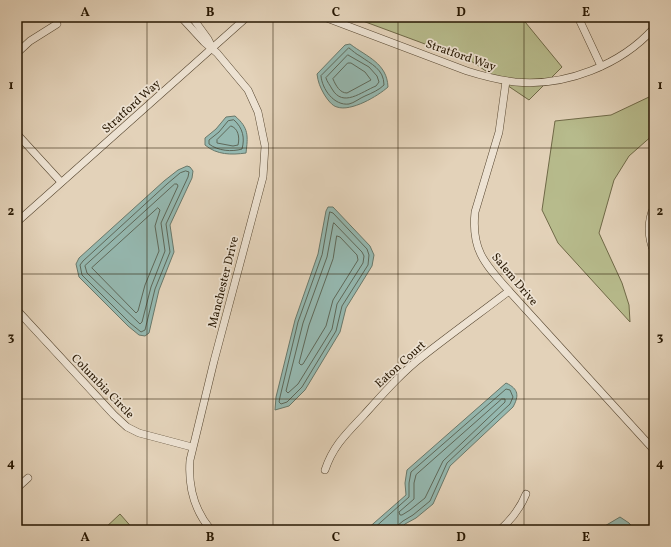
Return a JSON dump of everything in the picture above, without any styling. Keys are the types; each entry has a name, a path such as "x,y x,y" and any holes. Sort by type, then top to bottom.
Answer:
{"street":[{"name":"Manchester Drive","path":"181,17 204,42 212,48 241,81 253,100 262,123 265,146 263,177 192,447 189,471 190,488 196,507 211,530"},
{"name":"Manchester Drive","path":"192,17 208,39 212,48"},
{"name":"Stratford Way","path":"17,222 247,17"},
{"name":"Stratford Way","path":"324,17 467,71 491,78 532,82 549,81 585,73 622,55 641,41 654,28"},
{"path":"578,17 600,66"},
{"path":"17,53 30,41 57,24"},
{"name":"Salem Drive","path":"506,80 499,132 475,212 475,237 480,253 486,266 508,292 654,450"},
{"path":"17,134 61,182"},
{"path":"654,207 651,214 649,228 650,242 654,252"},
{"name":"Eaton Court","path":"324,470 328,459 338,443 386,390 423,356 508,292"},
{"name":"Columbia Circle","path":"17,310 114,415 127,427 139,433 192,447"},
{"path":"17,488 28,478"},
{"path":"500,530 516,514 522,505 526,494"}],"green space":[{"path":"352,17 521,17 562,67 529,100 471,61"},
{"path":"654,92 654,134 629,156 614,180 599,233 622,283 629,305 630,322 558,243 542,210 555,121 611,115 649,97"},
{"path":"120,514 134,530 103,530"}],"water":[{"path":"350,44 380,66 387,79 388,87 378,95 364,102 343,108 331,104 320,87 317,74 345,45"},
{"path":"235,116 240,120 245,128 247,137 246,153 224,154 214,151 205,145 205,138 216,129 226,117"},
{"path":"187,166 193,171 192,178 170,225 174,252 159,290 149,333 145,336 139,335 79,277 76,264 79,258 164,181 178,170"},
{"path":"328,207 333,207 370,246 374,255 372,266 346,308 340,332 305,390 289,406 275,410 276,397 295,320 318,254"},
{"path":"506,383 516,390 517,393 513,407 450,466 433,504 399,530 366,530 406,495 405,483 407,470"},
{"path":"620,517 629,523 635,530 598,530"}]}
